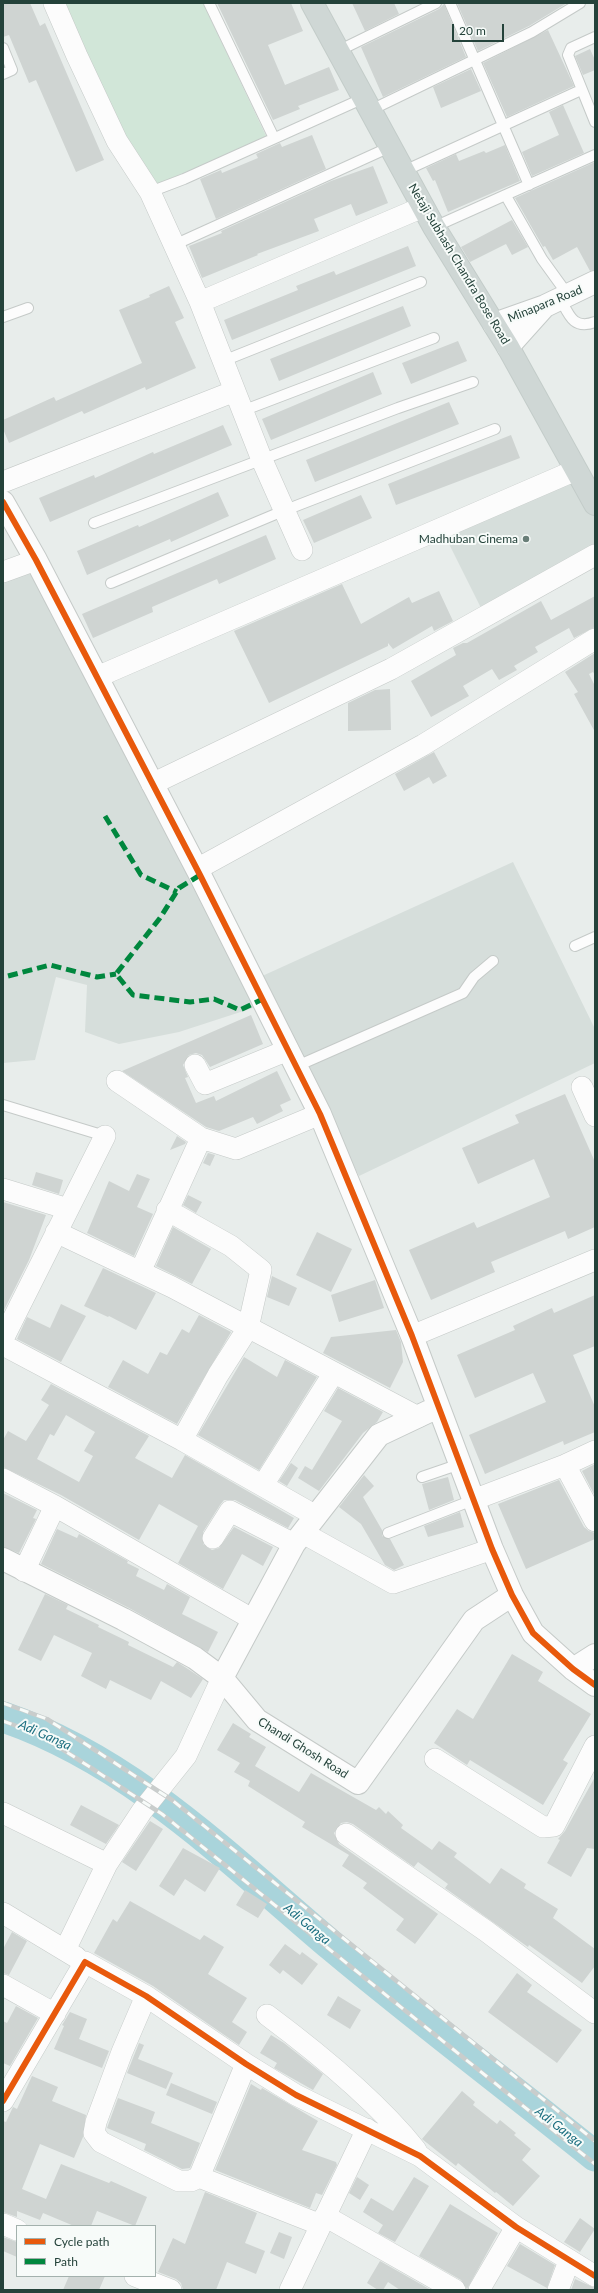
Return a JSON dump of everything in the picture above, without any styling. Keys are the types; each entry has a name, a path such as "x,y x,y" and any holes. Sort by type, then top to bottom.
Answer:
{"main road":[{"name":"Netaji Subhash Chandra Bose Road","path":"312,3 434,227 508,347 595,504"}],"street":[{"path":"54,3 117,141 150,192 200,302 262,460 283,511 302,550"},
{"path":"200,302 423,207"},
{"name":"Minapara Road","path":"494,324 558,300 595,282"},
{"path":"508,347 558,300"},
{"path":"3,482 235,391"},
{"path":"97,677 576,470"},
{"path":"3,502 36,560 197,869 320,1114 412,1336 473,1500 512,1595 533,1633 573,1669 595,1685"},
{"path":"152,784 391,669 595,555"},
{"path":"3,572 36,560"},
{"path":"197,869 423,745 595,639"},
{"path":"195,1065 205,1084 292,1058"},
{"path":"117,1081 202,1138 236,1149 320,1114"},
{"path":"582,1087 595,1116"},
{"path":"3,1339 105,1136"},
{"path":"140,1272 167,1210 202,1138"},
{"path":"3,1189 68,1210"},
{"path":"167,1210 231,1246 260,1270 248,1328 218,1375 182,1440"},
{"path":"56,1232 140,1272 418,1417"},
{"path":"412,1336 595,1260"},
{"path":"3,1345 182,1440 316,1516"},
{"path":"263,1485 333,1374"},
{"path":"65,1950 107,1864 142,1811 186,1756 222,1678 252,1619 299,1539 379,1435 438,1407"},
{"path":"473,1500 565,1465 595,1451"},
{"path":"565,1465 595,1520"},
{"path":"3,1478 55,1506 252,1619"},
{"path":"24,1571 55,1506"},
{"path":"213,1538 230,1511 299,1539 393,1584 492,1549"},
{"name":"Chandi Ghosh Road","path":"3,1559 24,1571 123,1619 195,1658 222,1678 256,1720 358,1783 474,1620 512,1595"},
{"path":"573,1669 595,1655"},
{"path":"435,1759 543,1827 554,1826 595,1746"},
{"path":"3,1813 107,1864"},
{"path":"346,1834 486,1931 595,2013"},
{"path":"3,1913 85,1962 146,1996 246,2064 296,2095 420,2156 516,2227 595,2276"},
{"path":"3,2101 85,1962"},
{"path":"3,1985 55,2014"},
{"path":"146,1996 122,2052 96,2122 94,2133 101,2142 180,2181 191,2181 199,2177 246,2064"},
{"path":"267,2015 328,2063 397,2127 420,2156"},
{"path":"290,2290 367,2129"},
{"path":"199,2177 323,2220 456,2290"},
{"path":"3,2224 16,2230"},
{"path":"479,2290 516,2227"},
{"path":"558,2290 569,2261"},
{"path":"138,2277 171,2290"}],"lane":[{"path":"209,3 274,138"},
{"path":"338,51 436,3"},
{"path":"450,3 529,185"},
{"path":"150,192 184,179 274,138 367,104 476,60 532,32 580,3"},
{"path":"595,37 569,51 569,59 595,122"},
{"path":"3,48 12,70 3,74"},
{"path":"404,171 581,90"},
{"path":"174,245 390,147"},
{"path":"434,227 595,155"},
{"path":"506,196 542,259 558,300 570,317 576,324 587,325 595,322"},
{"path":"224,361 421,282"},
{"path":"3,317 28,308"},
{"path":"242,411 434,338"},
{"path":"94,523 398,408 473,382"},
{"path":"110,583 283,511 495,429"},
{"path":"575,946 595,937"},
{"path":"292,1058 463,993 474,977 494,961"},
{"path":"3,1105 105,1136"},
{"path":"422,1477 460,1464"},
{"path":"388,1533 473,1500"}],"shaded area":[{"path":"573,474 595,512 595,550 485,616 444,534"},
{"path":"34,563 262,1005 179,1032 119,1044 85,1032 87,985 56,977 35,1060 3,1063 3,576"},
{"path":"513,862 595,1029 595,1063 359,1176 260,977"}],"green space":[{"path":"62,3 203,3 267,138 153,186 125,151"}],"building":[{"path":"3,3 30,3 40,26 45,23 104,160 76,172 36,80 29,83 9,35 3,37"},
{"path":"217,3 291,3 303,31 268,45 285,85 329,67 339,90 298,106 300,109 273,120"},
{"path":"352,3 394,3 399,14 365,31"},
{"path":"457,3 567,3 529,26 478,51"},
{"path":"444,4 466,57 383,97 361,47 439,9"},
{"path":"548,30 574,86 507,117 483,63"},
{"path":"590,49 595,60 595,70 583,75 575,56"},
{"path":"471,69 481,91 441,108 433,87"},
{"path":"563,105 584,153 532,176 522,152 559,135 549,112"},
{"path":"312,135 326,169 216,219 200,179 221,170 222,173 258,158 256,154 280,143 282,147"},
{"path":"505,145 520,181 448,212 435,180 433,181 426,168 456,154 459,161 484,151 486,153"},
{"path":"595,162 595,270 590,271 577,247 553,260 545,246 543,247 515,198"},
{"path":"373,166 388,203 356,216 351,204 314,219 319,231 257,254 258,255 202,278 189,246 222,233 221,231 331,181"},
{"path":"512,220 528,247 512,255 506,244 470,262 461,247"},
{"path":"408,246 416,266 232,340 224,320 298,290 296,286 334,271 336,275"},
{"path":"169,286 184,318 175,322 196,368 146,390 145,387 84,414 82,411 9,443 3,429 3,420 54,397 56,401 142,363 119,310 150,297 149,295"},
{"path":"403,306 411,326 279,381 270,359"},
{"path":"458,341 467,361 411,384 402,363"},
{"path":"373,372 382,394 271,440 262,419"},
{"path":"449,402 459,424 315,482 306,460"},
{"path":"223,425 232,445 50,522 39,498 94,475 95,478 153,452 154,454"},
{"path":"511,435 520,458 396,505 388,484"},
{"path":"218,492 229,516 171,542 170,539 87,575 77,551 138,525 139,527"},
{"path":"361,495 372,518 314,543 303,520"},
{"path":"266,535 276,559 219,584 217,579 152,607 153,612 93,638 82,614"},
{"path":"342,584 361,624 409,597 412,603 439,591 453,621 434,631 432,626 393,649 388,643 388,646 269,703 234,631"},
{"path":"595,596 595,627 574,638 569,628 535,647 538,652 514,666 517,670 499,680 492,669 463,686 469,696 431,717 411,681 456,655 453,648 463,643 467,643 541,601 551,620"},
{"path":"595,653 595,675 593,672 589,674 595,686 595,732 574,694 578,692 565,672"},
{"path":"390,689 391,730 348,731 348,703 375,690"},
{"path":"434,752 447,776 433,784 429,777 404,791 395,774"},
{"path":"251,1015 263,1044 210,1067 202,1055 196,1053 189,1055 183,1065 188,1077 185,1078 196,1103 214,1096 216,1101 277,1071 291,1100 280,1105 283,1111 257,1124 253,1117 219,1131 206,1127 122,1071"},
{"path":"565,1094 595,1162 595,1227 568,1239 565,1231 491,1262 495,1272 431,1300 409,1250 474,1222 477,1228 550,1197 534,1159 478,1184 462,1148 519,1123 515,1115"},
{"path":"177,1136 186,1142 185,1144 170,1150"},
{"path":"208,1153 215,1155 210,1166 203,1163"},
{"path":"36,1172 63,1180 59,1194 32,1185"},
{"path":"137,1174 150,1179 137,1207 153,1214 134,1256 87,1233 109,1181 129,1191"},
{"path":"188,1195 202,1202 196,1213 183,1205"},
{"path":"3,1202 46,1215 29,1260 3,1312"},
{"path":"173,1227 211,1249 192,1284 156,1266"},
{"path":"317,1232 352,1249 331,1292 296,1275"},
{"path":"103,1268 156,1293 136,1330 109,1316 108,1317 84,1306"},
{"path":"272,1276 297,1288 289,1306 267,1297"},
{"path":"375,1280 384,1308 339,1322 331,1295"},
{"path":"595,1295 595,1346 573,1355 595,1407 595,1432 564,1445 563,1441 485,1474 469,1435 546,1402 533,1373 475,1398 457,1355 515,1330 513,1326 552,1308 554,1313"},
{"path":"61,1304 86,1316 61,1362 17,1339 27,1317 50,1328"},
{"path":"199,1315 231,1332 177,1424 108,1387 123,1360 148,1374 160,1352 167,1355 182,1329 189,1333"},
{"path":"396,1330 401,1342 403,1362 390,1388 323,1353 331,1337"},
{"path":"244,1357 277,1377 285,1360 317,1377 259,1470 198,1435"},
{"path":"51,1384 149,1436 135,1458 172,1478 185,1455 294,1518 288,1528 235,1500 224,1500 203,1532 203,1544 212,1550 219,1548 234,1527 273,1547 263,1566 242,1554 223,1589 178,1563 198,1526 159,1504 139,1540 61,1495 3,1467 3,1440 8,1431 26,1441 49,1405 41,1400","holes":["66,1415 95,1432 84,1451 93,1456 79,1482 37,1459 50,1434 54,1436"]},
{"path":"338,1388 383,1412 377,1422 363,1433 319,1491 298,1478 305,1466 312,1470 342,1421 324,1411"},
{"path":"291,1463 298,1468 287,1486 279,1481"},
{"path":"595,1464 595,1496 582,1471"},
{"path":"364,1475 374,1486 363,1497 382,1530 382,1536 390,1539 404,1565 394,1570 385,1565 361,1524 339,1507"},
{"path":"448,1477 454,1500 429,1510 422,1484"},
{"path":"559,1480 584,1527 595,1533 595,1539 526,1569 498,1504"},
{"path":"3,1493 37,1510 33,1518 36,1519 19,1553 3,1547"},
{"path":"460,1512 464,1527 428,1537 424,1526"},
{"path":"57,1529 77,1538 79,1534 128,1561 127,1563 139,1569 136,1576 164,1590 167,1584 190,1597 182,1614 218,1632 208,1652 129,1608 41,1564"},
{"path":"45,1594 68,1605 66,1609 129,1642 128,1645 173,1667 177,1662 203,1679 191,1698 161,1681 151,1700 110,1680 106,1689 81,1676 92,1653 54,1635 41,1661 18,1650"},
{"path":"512,1654 543,1672 538,1681 591,1714 563,1760 568,1763 543,1805 470,1760 467,1765 434,1743 457,1709 473,1719"},
{"path":"233,1723 251,1734 249,1737 266,1747 255,1766 299,1792 311,1773 376,1810 379,1807 386,1814 388,1811 403,1825 401,1828 432,1850 439,1841 457,1853 454,1857 490,1884 501,1868 526,1884 524,1888 558,1909 553,1918 595,1949 595,1966 582,1983 445,1888 448,1884 418,1862 414,1867 353,1824 347,1822 341,1823 334,1833 339,1844 438,1914 415,1944 396,1930 404,1919 363,1888 367,1883 342,1866 349,1855 302,1827 305,1822 248,1786 250,1781 234,1772 240,1763 217,1750"},
{"path":"595,1777 595,1849 587,1848 571,1877 547,1863 560,1840 558,1839 565,1831"},
{"path":"81,1805 119,1825 106,1844 70,1825"},
{"path":"150,1821 163,1829 136,1871 122,1862"},
{"path":"183,1848 220,1868 205,1892 185,1879 174,1896 159,1886"},
{"path":"245,1890 267,1904 258,1918 236,1905"},
{"path":"130,1901 200,1940 204,1935 224,1947 208,1974 247,1998 232,2022 247,2032 239,2045 153,1986 94,1953 113,1919 117,1922"},
{"path":"12,1932 27,1941 9,1975 3,1973 3,1949"},
{"path":"285,1944 300,1955 302,1952 318,1964 302,1985 283,1970 280,1974 269,1965"},
{"path":"517,1973 532,1985 527,1992 582,2030 557,2063 488,2012"},
{"path":"338,1996 361,2010 350,2029 327,2015"},
{"path":"16,2006 38,2018 10,2066 3,2063 3,2021 7,2023"},
{"path":"70,2012 87,2019 79,2039 109,2051 102,2068 54,2049 64,2026 62,2025"},
{"path":"271,2035 284,2043 323,2074 313,2090 274,2068 277,2063 260,2053"},
{"path":"139,2043 144,2045 138,2059 173,2073 166,2089 127,2073"},
{"path":"32,2076 58,2087 52,2101 86,2115 83,2137 74,2158 40,2144 22,2189 46,2199 61,2164 109,2183 111,2181 147,2197 135,2225 97,2211 91,2225 72,2225 43,2213 40,2220 17,2211 17,2217 3,2212 3,2121 6,2122 13,2107 17,2109"},
{"path":"171,2083 217,2102 212,2114 166,2095"},
{"path":"251,2084 261,2090 262,2088 318,2121 302,2150 336,2162 337,2165 322,2195 316,2193 310,2208 215,2170"},
{"path":"462,2091 475,2102 473,2105 497,2124 500,2120 516,2133 514,2135 531,2149 522,2160 540,2176 513,2206 458,2163 456,2166 422,2139"},
{"path":"118,2098 155,2112 151,2123 200,2143 190,2168 182,2169 144,2150 146,2144 107,2128"},
{"path":"357,2177 369,2185 360,2200 349,2193"},
{"path":"414,2177 429,2186 395,2242 378,2233 383,2225 363,2212 371,2198 393,2211"},
{"path":"205,2192 257,2213 245,2243 265,2251 256,2274 227,2262 216,2290 183,2290 181,2283 176,2279 158,2272 173,2238 185,2244"},
{"path":"450,2204 498,2233 467,2289 461,2280 419,2256"},
{"path":"580,2218 595,2229 580,2252 564,2242"},
{"path":"279,2232 292,2237 284,2259 270,2253"},
{"path":"3,2237 16,2242 16,2257 3,2251"},
{"path":"520,2244 555,2265 547,2288 507,2266"},
{"path":"380,2261 431,2290 400,2290 388,2282 383,2290 378,2290 367,2283"},
{"path":"69,2277 105,2277 99,2290 63,2290"},
{"path":"575,2279 595,2288 595,2290 571,2290"}],"waterway":[{"name":"Adi Ganga","path":"3,1717 50,1736 95,1759 137,1786 178,1816 218,1848 365,1974 595,2156"}],"railway":[{"path":"3,1703 47,1719 172,1800 595,2141"},
{"path":"3,1721 39,1734 162,1814 595,2164"}],"marked path":[{"path":"105,816 141,875 177,892"},
{"path":"200,875 179,888 160,918 116,974 133,995 190,1002 214,999 240,1010 263,999"},
{"path":"8,976 50,965 97,977 116,974"}],"cycle path":[{"path":"3,502 36,560 200,875 320,1114 412,1336 492,1549 512,1595 533,1633 573,1669 595,1685"},
{"path":"3,2101 85,1962 146,1996 246,2064 296,2095 420,2156 516,2227 595,2276"}],"place":[{"name":"Madhuban Cinema","path":"526,539"}]}
